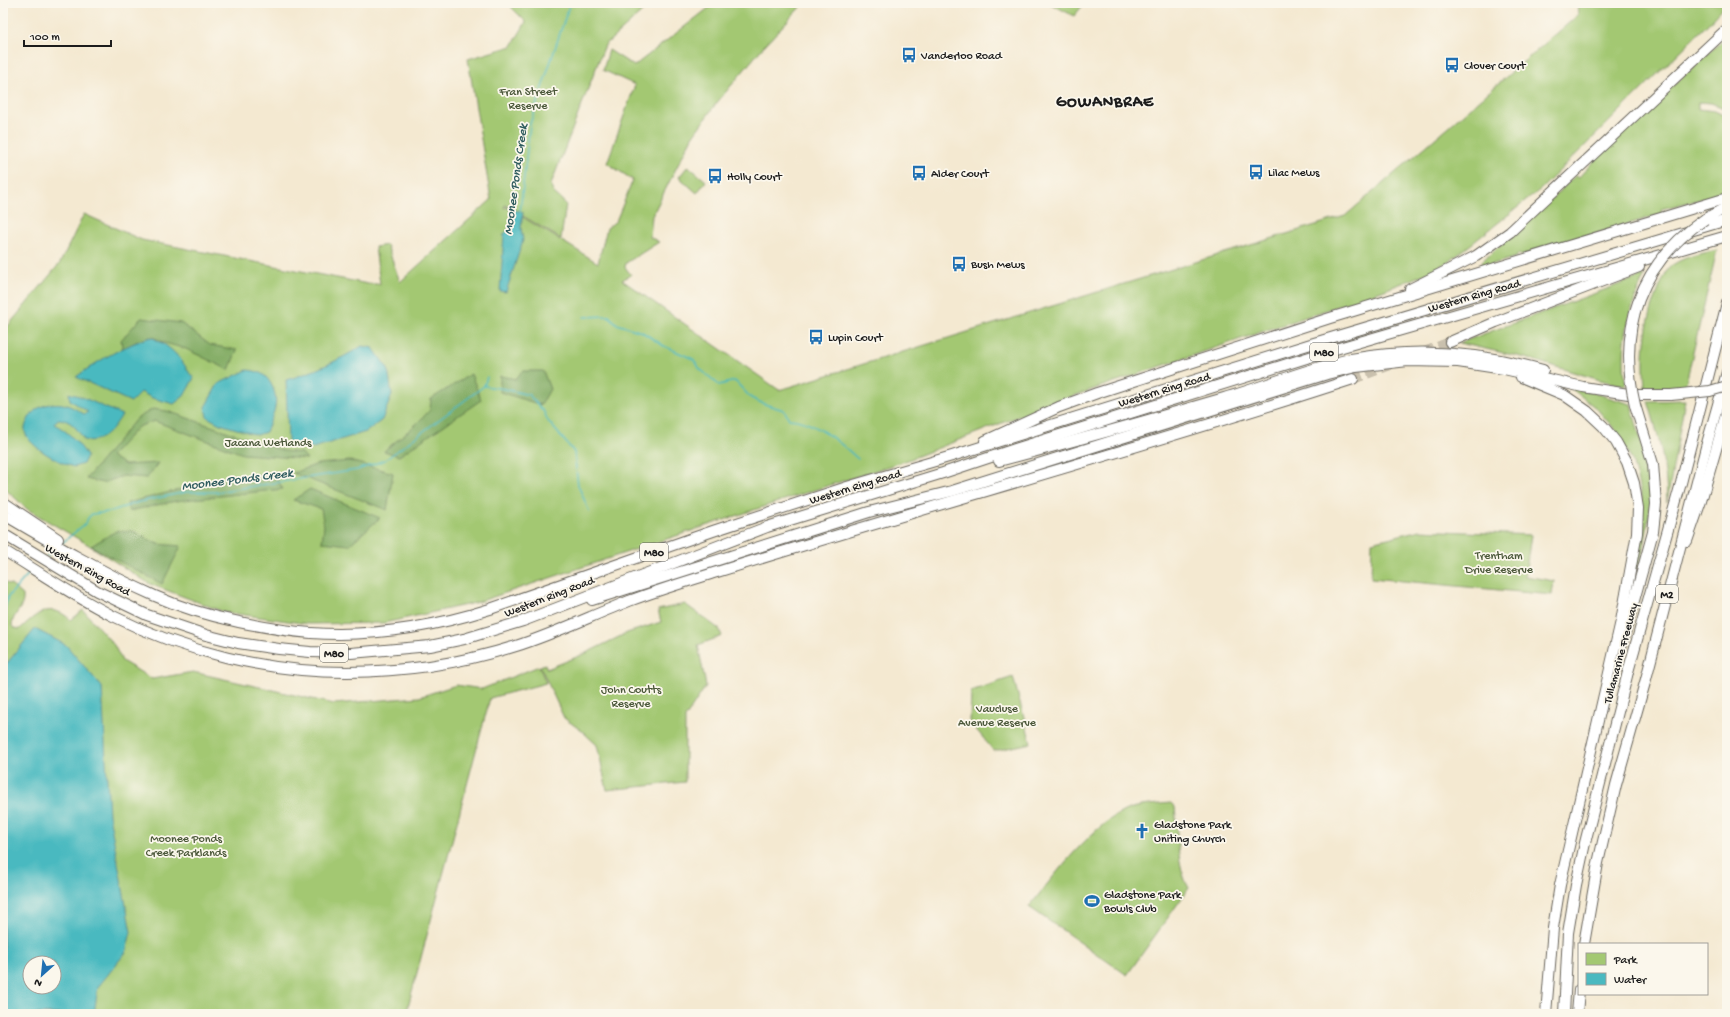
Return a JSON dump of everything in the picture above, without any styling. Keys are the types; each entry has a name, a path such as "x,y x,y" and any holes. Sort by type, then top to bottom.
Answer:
{"highway":[{"path":"1362,309 1400,294 1463,263 1482,252 1510,232 1727,30"},
{"path":"952,456 1017,425 1067,404 1362,309 1724,202"},
{"path":"1595,736 1653,532 1656,497 1653,464 1634,399 1629,367 1629,345 1634,313 1648,278 1662,257 1690,229 1705,219 1724,202"},
{"name":"Western Ring Road","path":"3,514 28,524 94,565 156,597 217,617 265,627 311,633 353,633 404,628 452,620 490,609 768,512 846,487 952,456 1314,343 1727,220"},
{"name":"Western Ring Road","path":"3,534 97,591 147,615 199,632 238,642 279,649 351,653 430,646 464,639 523,621 767,527 1332,350 1727,236"},
{"path":"1450,342 1574,292 1708,241"},
{"name":"Tullamarine Freeway","path":"1564,1014 1566,958 1576,885 1604,765 1628,672 1681,483 1727,303"},
{"path":"943,473 1078,440 1351,359 1407,352 1433,352 1480,356 1524,365 1613,391"},
{"path":"523,621 665,578 869,512 952,491 1327,374 1356,367 1408,361 1452,362 1504,368 1583,387 1648,396 1710,391 1727,386"},
{"path":"1481,366 1542,385 1564,395 1587,411 1616,442 1627,462 1634,483 1638,508 1637,533 1621,621 1560,885 1553,928 1546,1014"},
{"name":"M2","path":"1584,943 1595,878 1610,810 1727,372"},
{"path":"3,550 90,603 141,629 194,648 266,666 349,672 403,669 457,661 517,646 639,597 992,488 1132,448 1353,379"},
{"path":"1646,679 1727,411"},
{"path":"775,554 952,491"},
{"path":"3,502 28,524"},
{"path":"1560,1014 1566,958"},
{"path":"1577,1014 1579,995"}],"green space":[{"path":"507,3 652,3 605,45 551,184 553,192 566,204 561,239 505,205 504,208 506,207 598,263 607,228 616,221 633,180 607,163 635,85 603,70 609,50 634,66 715,3 804,3 764,46 715,105 692,137 652,216 650,237 659,242 626,263 625,267 631,275 622,280 779,390 1345,216 1578,15 1577,3 1727,3 1706,26 1541,189 1450,261 1425,274 1382,291 1050,404 908,460 475,603 384,623 308,624 224,612 150,584 87,544 27,509 3,487 3,332 60,263 84,214 142,240 368,284 380,284 375,247 387,245 400,282 491,200 468,59 512,46 526,22"},
{"path":"1049,3 1085,3 1074,16"},
{"path":"1727,36 1727,109 1711,103 1698,102 1698,109 1715,111 1727,117 1727,193 1661,209 1662,214 1521,256 1520,254 1517,255 1517,257 1483,267 1481,262 1539,211 1576,175 1579,177 1600,154"},
{"path":"688,166 706,181 697,193 679,177"},
{"path":"1717,250 1685,387 1667,390 1645,388 1644,360 1648,323 1651,311 1666,273 1672,265 1679,261 1695,255"},
{"path":"1645,275 1634,302 1627,329 1624,357 1626,386 1600,380 1526,358 1459,343"},
{"path":"141,318 181,323 210,345 237,350 229,370 186,349 165,343 152,337 138,341 123,349 121,340"},
{"path":"522,371 543,371 550,389 541,405 500,392 500,376 516,379"},
{"path":"471,374 481,400 399,456 384,451 413,427 430,410 431,399"},
{"path":"1567,385 1631,404 1647,462 1652,496 1644,548 1637,570 1634,569 1641,533 1642,498 1632,460 1617,432 1597,409"},
{"path":"1685,400 1667,502 1664,463 1648,401"},
{"path":"153,409 167,411 284,451 302,453 307,459 243,454 154,421 138,427 111,456 125,465 158,463 147,478 123,476 103,483 86,479 136,419"},
{"path":"350,461 393,473 387,510 293,473 318,464"},
{"path":"273,473 283,489 176,501 129,511 127,503 210,482"},
{"path":"310,489 380,518 349,545 322,542 324,526 321,509 293,500"},
{"name":"Trentham Drive Reserve","path":"1420,530 1531,535 1525,576 1554,581 1552,595 1371,578 1372,542"},
{"path":"116,531 133,531 158,544 181,546 162,584 91,546"},
{"name":"Moonee Ponds Creek Parklands","path":"3,580 23,595 22,604 14,618 12,626 14,628 20,629 32,619 44,612 56,611 71,620 83,610 114,645 122,661 152,679 193,672 334,704 419,697 456,685 482,689 539,666 546,683 490,698 406,1014 3,1014"},
{"name":"John Coutts Reserve","path":"685,604 719,629 722,636 698,645 706,686 685,718 685,782 607,790 597,745 582,731 564,718 540,666 545,664 547,669 584,654 627,633 661,622 658,610"},
{"name":"Vaucluse Avenue Reserve","path":"1013,677 1031,743 994,751 970,722 971,691"},
{"path":"1171,803 1175,807 1178,849 1182,870 1189,888 1127,975 1029,907 1076,850 1104,824 1118,814 1132,808"}],"water":[{"path":"514,210 523,212 521,228 523,240 506,292 500,291 504,234 511,227"},
{"path":"151,337 164,344 175,353 194,378 184,396 174,404 152,398 141,392 131,402 76,377 112,354"},
{"path":"362,346 373,348 388,369 392,395 382,420 366,432 313,448 288,441 286,380 325,366"},
{"path":"247,370 258,372 266,377 274,391 276,403 266,432 257,435 220,424 207,417 205,407 218,384"},
{"path":"69,393 82,397 122,415 107,434 102,438 91,441 84,440 71,423 58,419 54,424 73,438 87,456 83,464 74,467 53,458 39,449 32,443 25,432 25,426 29,418 36,410 45,405 62,404 84,414 88,412 70,400"},
{"path":"35,629 66,645 102,687 109,815 131,932 126,952 98,987 94,1014 3,1014 3,668"}],"waterway":[{"name":"Moonee Ponds Creek","path":"520,212 530,124 570,3"},
{"path":"584,317 609,316 617,324 642,332 664,346 693,359 700,369 719,385 735,381 751,398 784,410 789,419 808,423 826,433 858,459"},
{"name":"Moonee Ponds Creek","path":"62,543 86,523 92,514 109,512 139,502 186,492 216,492 357,470 385,460 484,386 487,377"},
{"path":"484,386 529,395 544,412 548,421 574,452 578,485 589,511"},
{"name":"Moonee Ponds Creek","path":"47,556 54,549"},
{"name":"Moonee Ponds Creek","path":"3,614 8,597 31,571"}],"tunnel":[{"path":"1424,352 1450,342"},
{"path":"1353,379 1391,365"}],"place":[{"name":"Vanderloo Road","path":"909,55"},
{"name":"Clover Court","path":"1452,65"},
{"name":"Lilac Mews","path":"1256,172"},
{"name":"Alder Court","path":"919,173"},
{"name":"Holly Court","path":"715,176"},
{"name":"Bush Mews","path":"959,264"},
{"name":"Lupin Court","path":"816,337"},
{"name":"Gladstone Park Uniting Church","path":"1142,831"},
{"name":"Gladstone Park Bowls Club","path":"1092,901"}],"district":[{"name":"GOWANBRAE","path":"1105,100"}],"park label":[{"name":"Fran Street Reserve","path":"528,98"},
{"name":"Jacana Wetlands","path":"268,442"}]}
